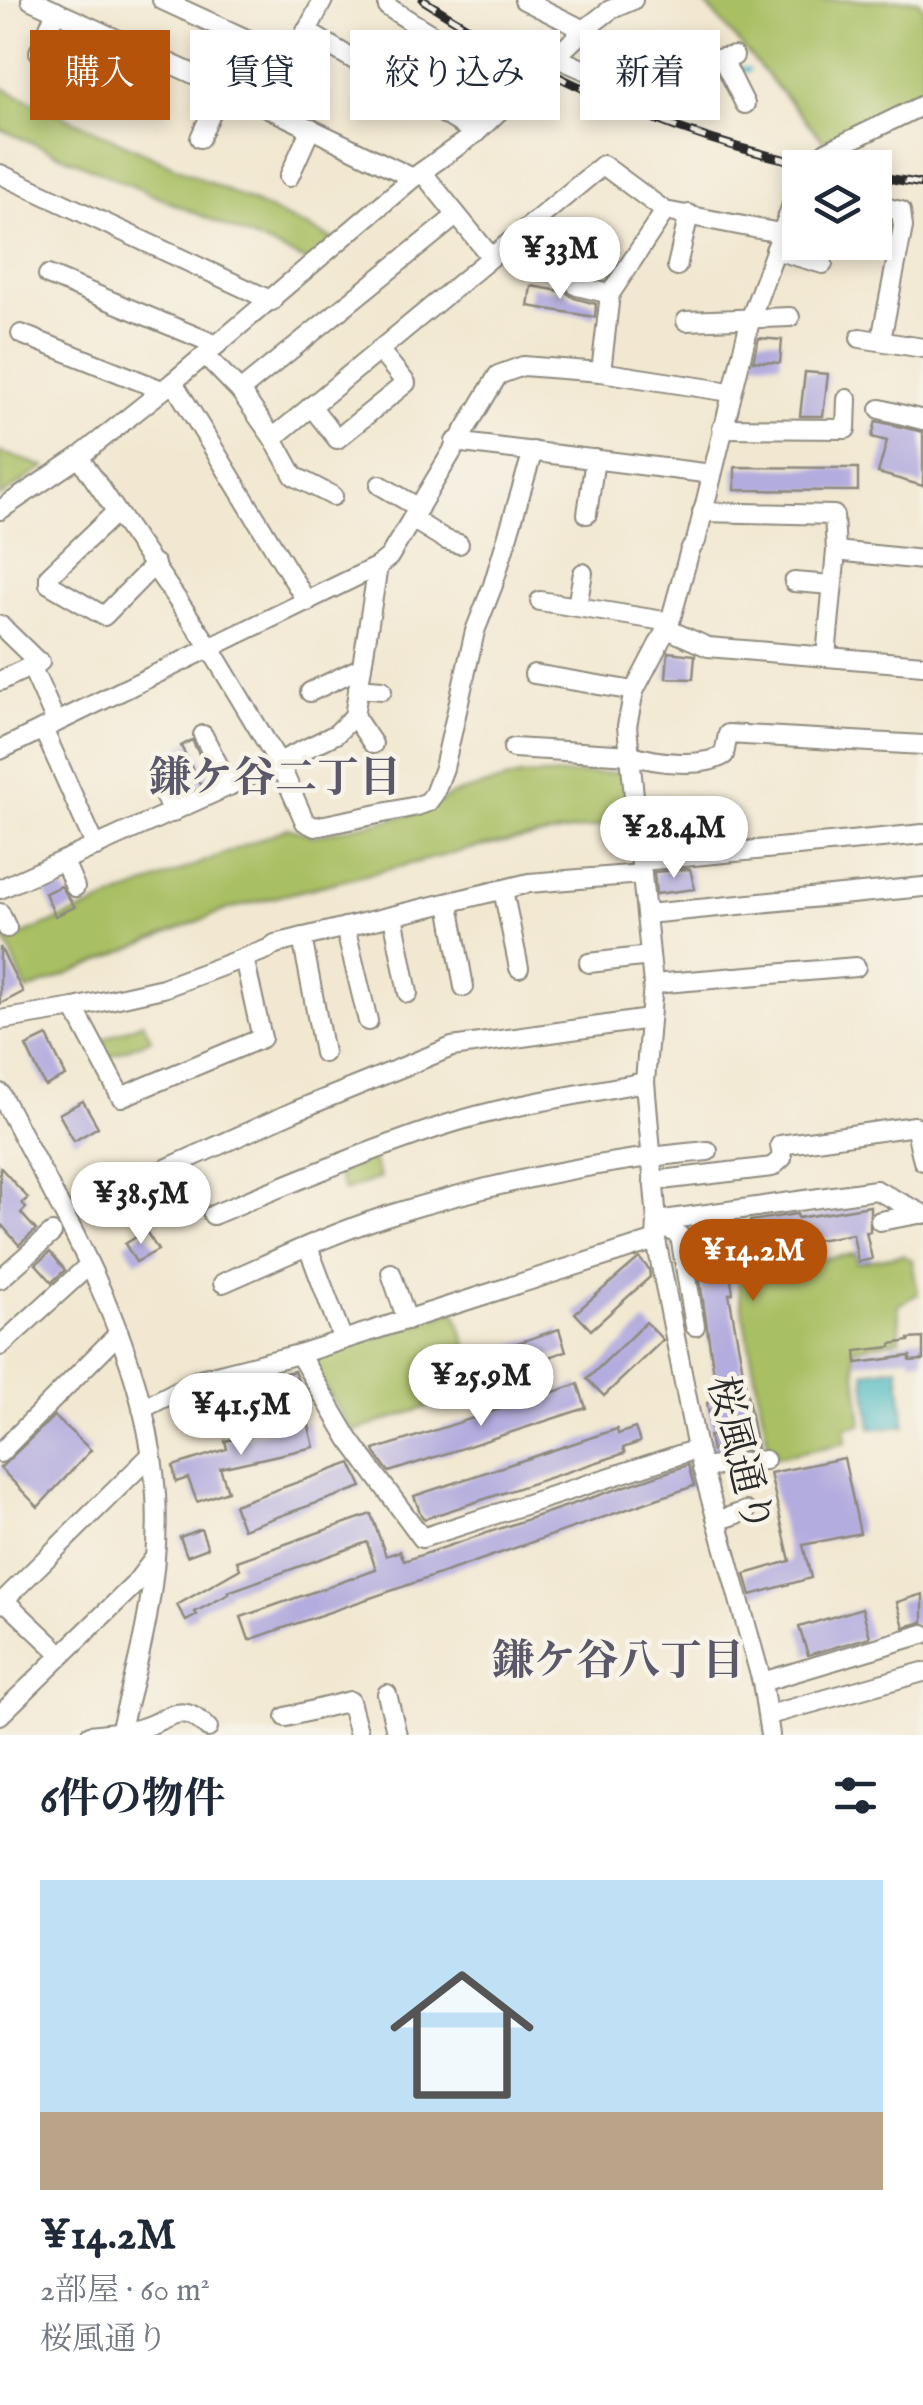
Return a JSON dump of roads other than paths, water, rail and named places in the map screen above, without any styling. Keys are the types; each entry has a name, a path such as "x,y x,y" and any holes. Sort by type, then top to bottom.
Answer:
{"street":[{"path":"30,0 97,30"},
{"path":"162,0 227,30"},
{"path":"307,30 323,0"},
{"path":"524,0 547,6 584,30 610,10 633,0"},
{"path":"388,7 424,30"},
{"path":"48,30 56,11"},
{"path":"560,52 580,34"},
{"path":"330,45 476,133"},
{"path":"560,59 642,95 651,83 677,68 728,57 745,104"},
{"path":"830,150 923,105"},
{"path":"200,138 208,120"},
{"path":"294,120 418,175 491,257"},
{"path":"0,510 79,457 272,301 418,175 490,120"},
{"path":"289,177 311,128"},
{"path":"272,438 603,165 665,211 690,214 778,241 823,264"},
{"path":"0,174 272,301"},
{"path":"881,340 903,227 901,211 892,209"},
{"path":"601,372 610,294 665,211"},
{"path":"676,266 690,214"},
{"path":"240,391 456,216"},
{"path":"534,674 634,691 669,626 751,316 782,231"},
{"path":"48,275 211,350 294,476 333,496"},
{"path":"577,286 610,294"},
{"path":"686,321 790,317"},
{"path":"21,334 168,386 308,602"},
{"path":"860,338 923,348"},
{"path":"311,406 336,439 406,383 379,350"},
{"path":"0,750 378,566 388,557 498,375 523,366 601,372 730,392"},
{"path":"722,428 846,429 848,399"},
{"path":"880,409 923,420"},
{"path":"455,442 712,474"},
{"path":"79,457 155,564 279,763 306,822 315,827 435,800 475,631 493,585 533,451"},
{"path":"587,514 594,459"},
{"path":"380,485 460,544"},
{"path":"116,512 49,576 49,584 104,616 155,564"},
{"path":"702,512 834,515 836,551 826,656"},
{"path":"836,551 923,560"},
{"path":"0,889 172,813 336,734 354,716 378,566"},
{"path":"577,606 583,573"},
{"path":"794,582 832,584"},
{"path":"540,601 669,626 708,648 923,665"},
{"path":"0,625 39,662 50,725 96,847"},
{"path":"0,681 39,662"},
{"path":"310,692 362,667"},
{"path":"358,688 382,690"},
{"name":"桜風通り","path":"634,691 627,726 653,984 645,1082 657,1230 697,1449 762,1682 770,1735"},
{"path":"354,716 372,744"},
{"path":"513,748 632,755 650,761 714,761 724,755 728,734 923,745"},
{"path":"203,735 229,786"},
{"path":"154,774 172,813"},
{"path":"0,1020 163,988 275,944 528,884 923,834"},
{"path":"64,861 75,887"},
{"path":"647,914 923,887"},
{"path":"504,890 518,968"},
{"path":"449,904 464,987"},
{"path":"393,916 408,994"},
{"path":"346,927 368,1020"},
{"path":"302,937 324,1054"},
{"path":"589,964 650,956"},
{"path":"74,1008 122,1097 262,1038 244,958"},
{"path":"653,984 856,967"},
{"path":"138,1181 294,1111 452,1047 648,1019"},
{"path":"212,1216 325,1168 444,1125 645,1082"},
{"path":"0,1093 6,1124 89,1265 119,1333 142,1409 156,1496 153,1560 139,1656 119,1733"},
{"path":"223,1283 382,1217 504,1184 652,1168 772,1166 782,1158 780,1145 916,1126 923,1162"},
{"path":"652,1168 714,1154"},
{"path":"142,1409 200,1379 408,1320 657,1230 876,1190 921,1214"},
{"path":"880,1221 921,1214"},
{"path":"657,1230 680,1236 696,1326"},
{"path":"0,1279 52,1233"},
{"path":"308,1247 343,1340"},
{"path":"0,1346 89,1265"},
{"path":"390,1273 408,1320"},
{"path":"0,1453 119,1333"},
{"path":"299,1354 349,1439 422,1538 697,1449"},
{"path":"61,1654 2,1602 150,1456"},
{"path":"702,1468 765,1460"},
{"path":"717,1520 746,1511"},
{"path":"0,1715 134,1584 153,1560"},
{"path":"762,1682 923,1634"},
{"path":"768,1715 923,1672"},
{"path":"387,1694 397,1735"},
{"path":"286,1717 350,1701 358,1735"},
{"path":"90,1735 137,1730 180,1712 196,1715 208,1728"}],"water":[{"path":"898,1367 905,1426 871,1429 864,1372"}],"waterway":[{"path":"733,68 748,70"}],"railway":[{"path":"423,0 518,56 617,104 720,142 782,159"},
{"path":"892,179 923,184"}],"district":[{"name":"鎌ケ谷二丁目","path":"275,779"},
{"name":"鎌ケ谷八丁目","path":"618,1662"}]}
